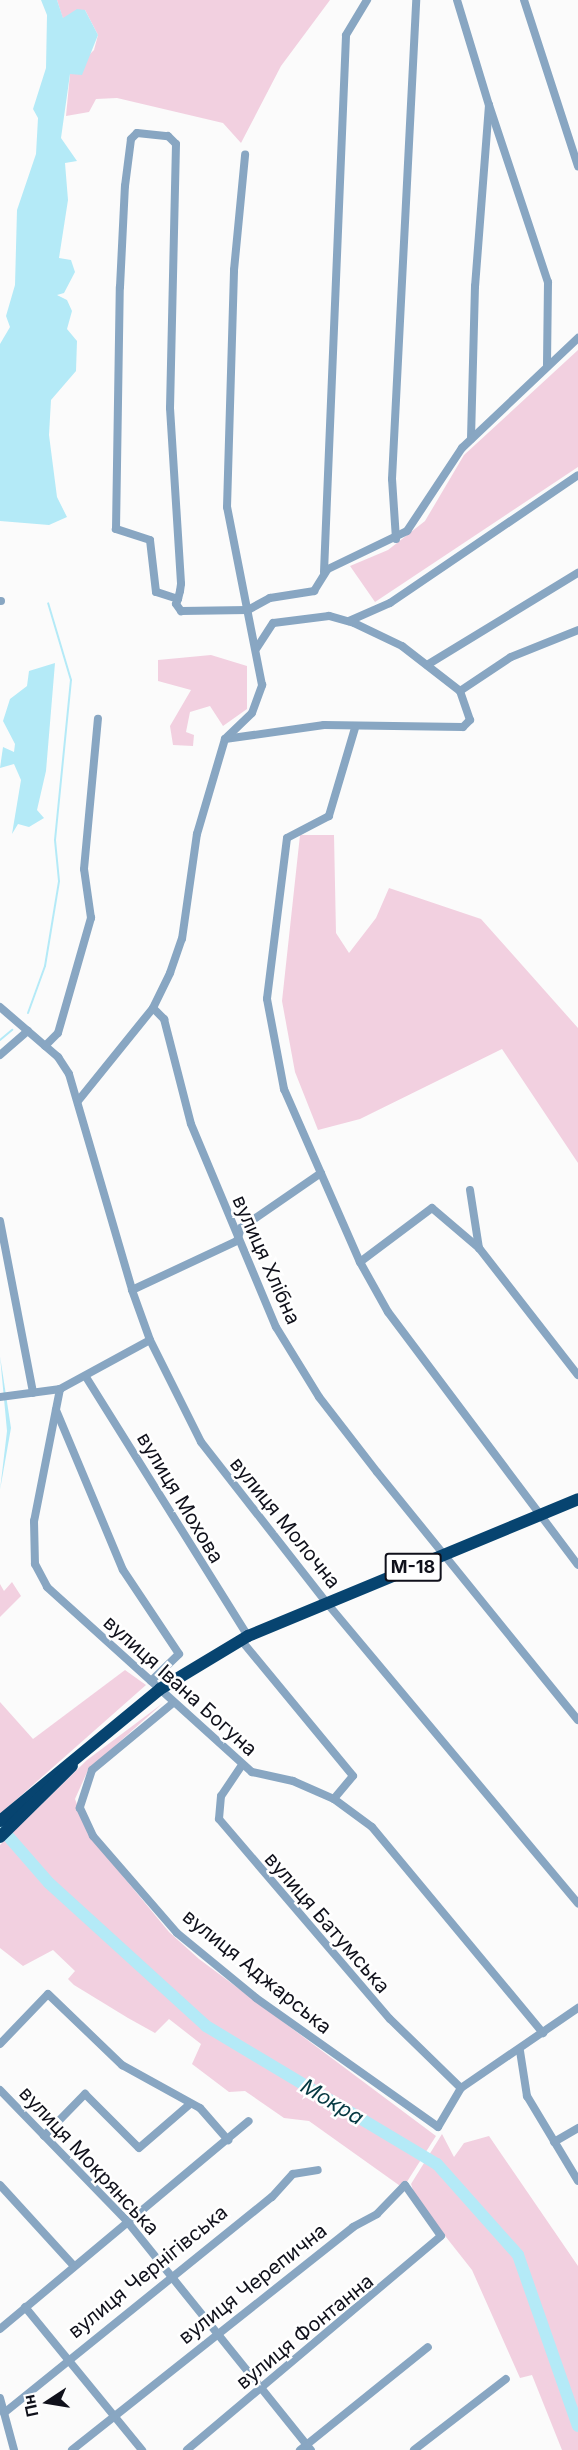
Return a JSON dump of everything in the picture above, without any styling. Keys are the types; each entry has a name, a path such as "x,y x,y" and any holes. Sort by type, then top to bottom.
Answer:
{"highway":[{"name":"М-18","path":"0,1837 25,1806 156,1685 245,1638 326,1602 578,1499"},
{"name":"М-18","path":"0,1821 25,1806"}],"street":[{"path":"178,599 156,592 150,540 116,529 120,287 125,186 131,139 137,133 168,136 176,144 170,408 178,599 177,608 186,612 248,610 270,598 314,591 324,572 346,35 367,0"},
{"path":"396,539 392,479 416,0"},
{"path":"457,0 548,282 546,365"},
{"path":"524,0 578,166"},
{"path":"471,439 476,263 489,105"},
{"path":"78,1101 153,1008 182,939 197,834 225,739 258,699 257,648 227,507 234,270 245,155"},
{"path":"324,572 396,539 420,519 471,439 546,365 578,338"},
{"path":"349,621 390,603 578,475"},
{"path":"427,665 578,573"},
{"path":"225,739 324,725 355,728 390,723 463,728 469,710 460,691 402,646 349,621 329,616 273,623 257,648"},
{"path":"460,691 512,657 578,630"},
{"path":"45,1046 58,1033 91,918 84,869 98,719"},
{"path":"355,728 329,816 287,838 268,959 272,1044 284,1089 360,1262 388,1312 578,1565"},
{"name":"вулиця Молочна","path":"0,1007 64,1065 78,1101 132,1290 150,1340 212,1459 326,1602 578,1903"},
{"name":"вулиця Хлібна","path":"153,1008 164,1019 191,1124 237,1241 276,1327 319,1397 442,1555 578,1719"},
{"path":"0,1055 27,1031"},
{"path":"132,1290 237,1241 241,1228 321,1173"},
{"path":"470,1190 479,1248"},
{"path":"360,1262 432,1208 479,1248 578,1375"},
{"path":"0,1221 33,1393"},
{"path":"0,1397 60,1389 86,1377 150,1340"},
{"name":"вулиця Мохова","path":"86,1377 245,1638 353,1776 334,1799"},
{"name":"вулиця Івана Богуна","path":"60,1389 34,1521 38,1575 56,1598 156,1685 242,1765 334,1799 372,1827 543,2033"},
{"path":"56,1410 123,1570 179,1654 156,1685"},
{"name":"вулиця Аджарська","path":"173,1703 92,1770 79,1803 93,1836 177,1933 358,2074 438,2127 461,2088"},
{"name":"вулиця Батумська","path":"242,1765 220,1796 219,1818 390,2019 461,2088"},
{"path":"0,2044 48,1994 122,2065 190,2104 228,2140"},
{"path":"461,2088 504,2055 520,2051 578,2008"},
{"path":"520,2051 527,2096 578,2181"},
{"name":"вулиця Мокрянська","path":"0,2090 126,2220 306,2448"},
{"path":"44,2136 85,2094 139,2148 190,2104"},
{"path":"0,2329 126,2220 249,2121"},
{"path":"554,2142 578,2128"},
{"name":"вулиця Чернігівська","path":"4,2413 68,2357 169,2275 272,2197 293,2174 318,2170"},
{"name":"вулиця Черепична","path":"72,2450 215,2333 377,2214 405,2185 441,2236"},
{"path":"0,2186 73,2265"},
{"name":"вулиця Фонтанна","path":"187,2450 441,2236"},
{"path":"25,2307 142,2450"},
{"path":"306,2448 428,2347"},
{"path":"414,2450 506,2379"},
{"path":"0,2398 14,2450"}],"shaded area":[{"path":"57,0 330,0 281,66 241,143 223,123 117,98 96,99 89,112 66,116 70,74 94,50 98,35 85,10 63,19"},
{"path":"578,350 578,467 375,602 350,566 388,550 425,521 464,455"},
{"path":"211,655 247,666 247,709 223,726 210,706 190,712 186,732 194,735 193,746 173,745 170,726 191,690 158,681 158,660"},
{"path":"300,835 334,835 336,933 349,953 376,918 389,888 481,919 578,1028 578,1163 502,1049 360,1119 318,1130 295,1072 282,1001"},
{"path":"12,1582 21,1596 0,1617 0,1584 4,1591"},
{"path":"125,1670 146,1685 0,1814 0,1702 33,1739"},
{"path":"163,1703 88,1770 75,1799 88,1834 169,1932 199,1959 436,2136 403,2188 309,2121 284,2118 245,2091 229,2092 192,2064 201,2044 169,2019 155,2033 128,2018 74,1985 68,1979 75,1971 53,1950 23,1966 0,1948 0,1845 87,1760"},
{"path":"442,2134 454,2157 464,2143 489,2136 578,2266 578,2450 562,2450 532,2375 520,2378 472,2270 416,2199 411,2184"}],"water":[{"path":"41,0 57,0 63,18 77,9 85,10 98,35 82,75 70,74 61,138 77,161 65,163 68,200 59,258 71,260 75,272 64,293 57,295 67,300 72,311 67,329 77,341 76,371 51,400 49,435 57,497 67,517 49,525 0,521 0,344 10,327 6,316 15,285 17,210 36,154 38,118 33,109 46,68 47,15"},
{"path":"55,663 46,771 37,810 44,818 29,827 18,824 12,834 21,780 14,764 0,768 3,747 14,752 15,744 3,721 10,699 27,686 29,671"},
{"path":"0,1356 11,1428 0,1490 7,1431"}],"waterway":[{"path":"28,1013 45,966 59,881 55,840 71,680 48,603"},
{"path":"0,1040 12,1030"},
{"name":"Мокра","path":"0,1827 49,1883 206,2026 437,2164 518,2255 578,2426"}]}
